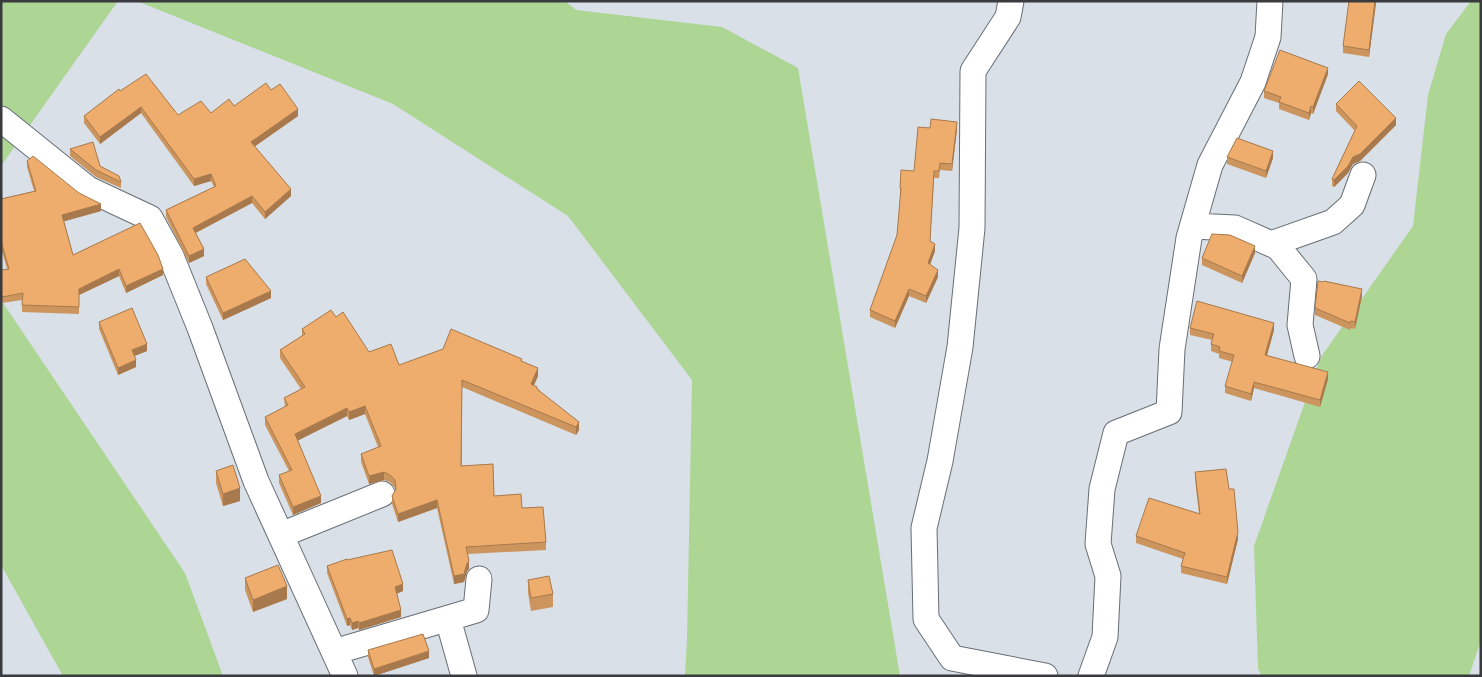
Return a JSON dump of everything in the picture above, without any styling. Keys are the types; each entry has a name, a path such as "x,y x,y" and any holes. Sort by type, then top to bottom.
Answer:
{"street":[{"path":"1011,1 1008,17 972,71 972,228 960,347 940,461 924,528 926,619 952,658 1045,676"},
{"path":"1091,676 1105,637 1108,576 1098,544 1102,489 1116,433 1168,412 1172,349 1189,238 1210,165 1256,73 1268,37 1270,1"},
{"path":"1,119 88,189 150,218 171,256 197,319 256,481 345,676"},
{"path":"1271,244 1333,222 1352,205 1363,175"},
{"path":"1193,226 1235,228 1278,246 1304,278 1300,325 1307,356"},
{"path":"281,535 382,494"},
{"path":"334,652 476,610 479,579"},
{"path":"448,619 464,676"}],"green space":[{"path":"1,1 118,1 1,166"},
{"path":"137,1 565,1 576,10 722,27 798,68 900,676 685,676 692,380 568,216 393,104"},
{"path":"1471,1 1481,1 1481,640 1469,676 1262,676 1258,669 1254,546 1321,357 1413,226 1428,95 1446,34"},
{"path":"1,300 185,573 223,676 63,676 1,565"}],"building":[{"path":"1349,1 1375,1 1369,50 1343,46"},
{"path":"1280,50 1328,68 1309,113 1279,102 1281,97 1264,91"},
{"path":"146,74 178,115 201,101 211,113 229,99 234,106 266,83 271,90 280,84 298,109 251,142 291,189 265,212 252,196 193,228 204,249 189,256 166,210 216,186 211,174 194,179 141,107 100,137 84,116 119,89 120,91"},
{"path":"1359,81 1396,118 1360,154 1353,157 1348,166 1334,180 1332,179 1357,126 1336,104"},
{"path":"931,119 957,122 952,164 940,163 939,171 934,171 930,241 935,244 928,263 938,270 926,296 909,289 895,321 870,310 897,235 901,170 914,171 918,127 930,128"},
{"path":"1237,138 1273,151 1266,171 1227,157"},
{"path":"93,142 100,166 119,176 121,182 96,170 70,149"},
{"path":"33,156 79,193 101,204 62,215 73,255 140,223 158,255 163,269 126,286 119,269 79,289 79,307 22,305 23,293 2,297 1,270 9,269 1,241 1,199 36,191 27,161"},
{"path":"1212,234 1230,235 1255,246 1242,276 1202,258"},
{"path":"245,259 271,291 223,313 206,277"},
{"path":"1318,281 1362,289 1355,322 1351,321 1350,323 1315,308"},
{"path":"1197,301 1274,323 1265,355 1328,372 1320,400 1254,382 1251,394 1225,386 1234,355 1219,351 1220,347 1211,344 1214,334 1190,328"},
{"path":"132,308 147,344 132,350 136,360 118,368 99,322"},
{"path":"331,310 336,317 343,312 369,352 391,344 399,365 443,349 451,329 522,359 521,361 538,368 531,384 579,422 576,427 462,380 461,466 493,464 494,496 521,494 522,508 543,507 546,542 466,547 469,561 464,574 454,576 437,500 398,514 392,496 396,489 395,480 384,472 369,476 361,454 381,446 365,406 349,412 347,408 295,434 321,496 293,507 279,475 292,470 265,417 288,405 284,398 305,387 280,350 305,334 302,329"},
{"path":"233,465 240,488 223,494 216,471"},
{"path":"1226,469 1229,489 1234,489 1238,532 1227,577 1181,566 1185,553 1136,536 1149,498 1200,514 1195,472"},
{"path":"392,550 403,584 395,587 401,610 359,623 358,621 352,623 350,618 347,619 327,566 347,559"},
{"path":"278,565 287,586 253,600 245,578"},
{"path":"549,576 553,594 531,598 528,580"},
{"path":"423,634 429,651 374,669 368,650"}]}
